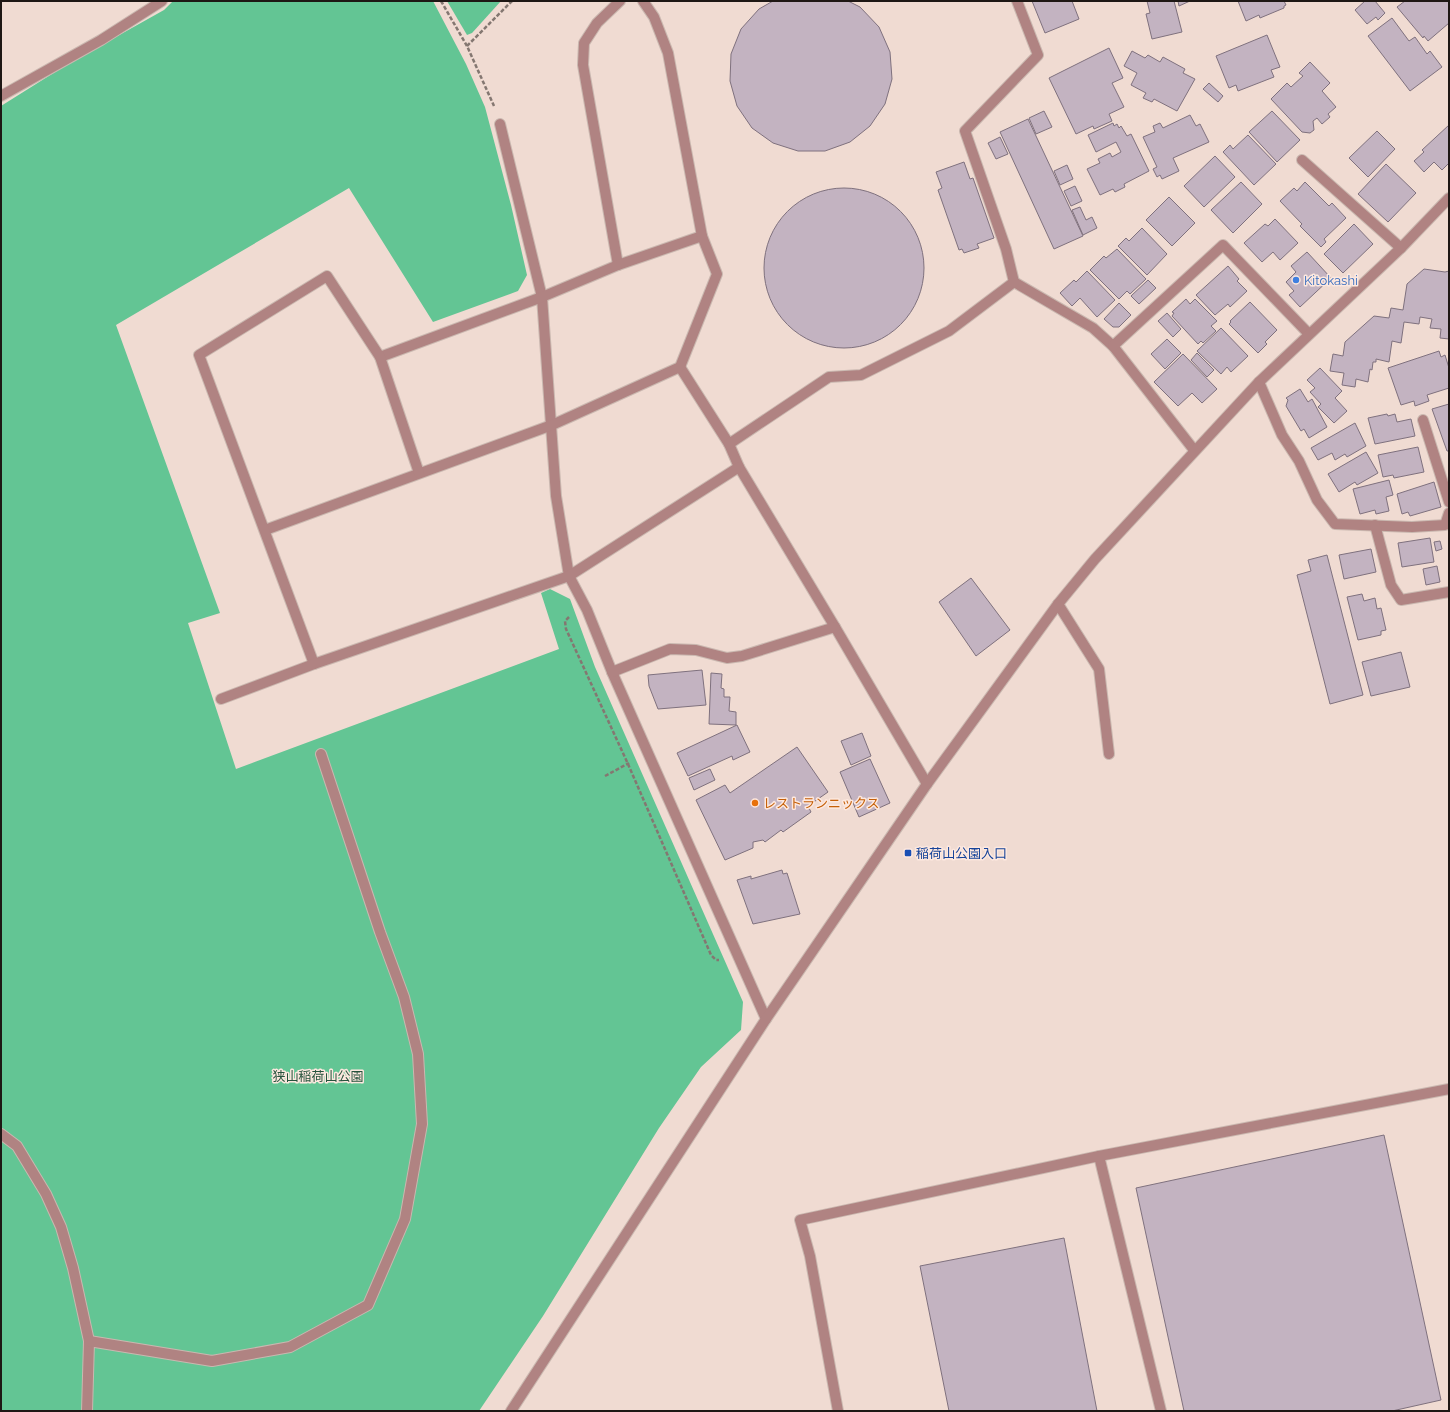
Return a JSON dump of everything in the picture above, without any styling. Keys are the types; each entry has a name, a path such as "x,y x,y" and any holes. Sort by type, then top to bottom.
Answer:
{"street":[{"path":"1,96 101,40 162,1"},
{"path":"618,265 583,65 584,43 597,23 620,1"},
{"path":"266,530 552,425 680,367 717,274 702,236 668,53 654,17 643,1"},
{"path":"1017,1 1038,55 965,131 1006,249 1014,282 1092,328 1113,346 1194,450"},
{"path":"500,124 542,297 556,496 569,576 586,610 766,1019"},
{"path":"1302,160 1401,248"},
{"path":"511,1411 766,1019 927,784 1058,604 1095,559 1194,450 1259,382 1308,333 1401,248 1449,198"},
{"path":"380,357 542,297 618,265 702,236"},
{"path":"1113,346 1223,245 1308,333"},
{"path":"314,664 266,530 199,355 327,276 380,357 419,473"},
{"path":"729,444 829,377 861,375 949,330 1014,282"},
{"path":"680,367 729,444 738,467 836,627 927,784"},
{"path":"1259,382 1282,435 1299,461 1317,500 1335,524 1412,527 1445,525 1449,513"},
{"path":"1423,420 1449,502"},
{"path":"220,699 314,664 569,576 738,467"},
{"path":"1375,525 1391,585 1401,600 1449,592"},
{"path":"1058,604 1099,669 1109,754"},
{"path":"612,672 670,649 696,650 727,658 742,656 836,627"},
{"path":"89,1341 212,1361 290,1347 368,1305 404,1219 422,1124 418,1054 404,997 380,932 321,754"},
{"path":"838,1411 810,1256 800,1220 1099,1156 1449,1090"},
{"path":"1,1134 17,1146 46,1194 61,1227 73,1268 89,1341 87,1411"},
{"path":"1099,1156 1161,1411"}],"path":[{"path":"441,1 467,46 491,96 500,124"},
{"path":"467,46 512,1"},
{"path":"605,776 628,764"}],"green space":[{"name":"狭山稲荷山公園","path":"173,1 433,1 466,64 485,107 511,205 527,275 518,291 433,322 349,188 116,325 220,613 188,623 236,769 559,649 541,593 550,589 570,599 595,667 743,1002 741,1030 701,1067 659,1128 543,1316 479,1411 1,1411 1,106 71,62 164,10"},
{"path":"447,1 501,1 472,33 467,35"}],"building":[{"path":"773,1 848,1 860,7 879,27 890,52 892,79 885,104 870,126 850,142 825,151 798,151 773,143 752,128 737,106 730,81 731,54 741,29 759,9"},
{"path":"1032,1 1072,1 1079,19 1045,33"},
{"path":"1147,1 1174,1 1182,32 1152,39 1146,14 1150,13"},
{"path":"1178,1 1190,1 1179,6"},
{"path":"1238,1 1284,1 1286,5 1284,8 1260,18 1259,15 1246,21"},
{"path":"1365,1 1375,1 1385,13 1378,20 1376,17 1367,24 1355,10"},
{"path":"1405,1 1449,1 1449,23 1428,41 1424,36 1423,38 1397,7"},
{"path":"1392,18 1409,41 1415,37 1427,54 1430,51 1442,67 1410,91 1368,36"},
{"path":"1267,35 1280,67 1271,70 1274,77 1238,91 1236,85 1229,88 1216,56"},
{"path":"1109,48 1123,78 1112,83 1124,107 1109,114 1112,121 1094,129 1093,126 1076,134 1049,78"},
{"path":"1132,51 1145,58 1148,55 1160,62 1163,57 1185,69 1183,73 1195,79 1177,111 1154,99 1152,102 1143,98 1146,93 1131,85 1137,73 1124,66"},
{"path":"1310,62 1330,83 1322,91 1336,107 1328,114 1330,117 1322,124 1317,118 1313,121 1314,130 1310,133 1302,132 1271,99 1287,83 1291,87 1303,76 1299,73"},
{"path":"1209,83 1223,96 1218,102 1203,89"},
{"path":"1044,111 1052,127 1036,134 1029,118"},
{"path":"1272,111 1300,140 1277,162 1249,132"},
{"path":"1190,115 1196,126 1200,124 1209,142 1173,158 1179,171 1162,179 1160,175 1157,177 1153,169 1157,167 1143,137 1155,132 1153,126 1160,123 1163,128"},
{"path":"1028,119 1083,236 1054,249 1000,132"},
{"path":"1113,123 1114,126 1117,124 1119,128 1121,126 1127,136 1131,134 1149,171 1124,184 1125,187 1115,192 1113,189 1100,195 1087,169 1100,163 1098,159 1110,153 1112,157 1121,152 1116,142 1096,152 1088,135"},
{"path":"1449,125 1449,163 1442,170 1434,162 1424,172 1414,161 1424,152 1422,150"},
{"path":"1377,131 1395,149 1368,177 1349,158"},
{"path":"1248,135 1276,164 1254,185 1223,152 1230,145 1233,149"},
{"path":"1000,137 1008,154 996,159 988,143"},
{"path":"1215,156 1235,177 1204,207 1184,186"},
{"path":"964,162 970,179 973,178 994,238 977,244 979,248 964,253 962,249 959,250 938,190 942,188 936,172"},
{"path":"1386,164 1416,193 1388,222 1358,194"},
{"path":"1067,165 1073,179 1060,185 1054,171"},
{"path":"1241,182 1262,204 1233,233 1211,210"},
{"path":"1305,182 1329,206 1332,203 1346,218 1324,239 1326,242 1321,247 1300,226 1302,224 1280,201 1294,188 1297,191"},
{"path":"1075,186 1082,201 1071,206 1064,191"},
{"path":"852,188 867,191 882,197 901,211 911,223 918,237 923,252 923,284 918,299 911,313 901,325 889,335 867,345 852,348 836,348 821,345 799,335 787,325 777,313 765,284 764,260 767,245 777,223 787,211 799,201 828,189"},
{"path":"1169,197 1195,223 1172,246 1146,220"},
{"path":"1080,207 1086,220 1092,217 1097,228 1083,235 1072,210"},
{"path":"1275,219 1298,243 1280,260 1273,252 1262,262 1244,243 1265,224 1268,226"},
{"path":"1354,224 1373,244 1343,273 1324,254"},
{"path":"1142,228 1167,254 1147,275 1118,246 1126,238 1129,241"},
{"path":"1117,249 1146,279 1130,294 1127,291 1119,299 1090,270 1104,256 1106,258"},
{"path":"1307,252 1331,278 1300,307 1289,295 1294,291 1286,282 1296,272 1291,266"},
{"path":"1228,266 1239,279 1237,281 1247,291 1230,307 1228,304 1215,315 1196,295"},
{"path":"1424,269 1445,272 1449,271 1449,339 1440,338 1441,329 1430,328 1432,319 1420,317 1419,324 1404,322 1401,343 1392,341 1389,362 1376,359 1376,362 1373,362 1372,370 1370,369 1368,382 1356,379 1355,387 1342,385 1344,373 1330,371 1333,354 1343,356 1345,342 1374,316 1389,318 1391,308 1403,310 1407,284"},
{"path":"1087,271 1115,300 1097,317 1080,298 1072,306 1060,293 1074,280 1076,282"},
{"path":"1148,280 1156,288 1139,304 1131,296"},
{"path":"1186,299 1190,304 1195,299 1217,321 1211,326 1216,331 1203,343 1201,341 1198,344 1172,316 1174,313 1172,312"},
{"path":"1250,302 1277,330 1265,342 1267,344 1258,353 1229,324 1231,322 1230,321"},
{"path":"1119,303 1131,315 1119,327 1113,327 1104,319"},
{"path":"1167,313 1181,329 1173,337 1158,321"},
{"path":"1221,328 1248,356 1231,372 1227,367 1221,374 1197,351"},
{"path":"1167,339 1181,353 1165,369 1151,354"},
{"path":"1439,351 1441,357 1445,355 1449,368 1449,388 1427,395 1429,401 1415,406 1414,401 1401,405 1388,368"},
{"path":"1197,353 1214,370 1207,377 1191,360"},
{"path":"1183,354 1217,389 1202,403 1192,393 1178,406 1154,382"},
{"path":"1320,368 1342,391 1335,398 1347,411 1334,423 1318,407 1321,404 1310,392 1315,388 1307,380"},
{"path":"1300,389 1308,402 1312,399 1327,427 1309,438 1304,429 1301,431 1286,406 1288,400 1286,398"},
{"path":"1449,404 1449,451 1447,451 1432,409"},
{"path":"1387,414 1388,416 1395,414 1397,422 1411,419 1415,436 1375,444 1368,418"},
{"path":"1355,423 1366,446 1347,457 1345,454 1335,460 1332,453 1318,460 1311,448"},
{"path":"1418,447 1424,472 1394,478 1393,475 1383,477 1378,455"},
{"path":"1366,452 1378,473 1357,485 1355,482 1339,492 1328,474"},
{"path":"1389,480 1393,495 1386,497 1389,511 1376,514 1375,510 1360,514 1353,489"},
{"path":"1434,482 1441,507 1410,516 1408,512 1402,514 1397,494"},
{"path":"1430,538 1434,562 1402,567 1398,543"},
{"path":"1440,541 1442,549 1436,551 1434,542"},
{"path":"1371,549 1376,572 1344,579 1339,555"},
{"path":"1327,555 1363,695 1330,704 1297,575 1311,571 1308,560"},
{"path":"1437,566 1440,582 1426,585 1423,569"},
{"path":"971,578 1010,630 976,656 939,602"},
{"path":"1362,594 1364,601 1375,598 1377,609 1381,608 1386,630 1381,631 1381,635 1358,640 1347,597"},
{"path":"1401,652 1410,687 1371,696 1362,662"},
{"path":"702,670 706,705 658,709 649,686 648,675"},
{"path":"711,673 722,674 721,688 724,689 724,697 730,697 729,711 736,712 736,725 709,724"},
{"path":"737,725 750,752 733,760 732,756 688,776 677,753"},
{"path":"862,733 871,756 851,765 841,741"},
{"name":"レストランニックス","path":"797,747 828,792 808,806 811,812 783,832 781,830 765,842 763,840 753,842 753,848 725,860 696,800 725,785 730,793"},
{"path":"870,759 890,803 859,817 840,772"},
{"path":"710,769 715,780 694,790 689,778"},
{"path":"782,870 783,874 787,873 800,914 753,924 737,880 751,876 751,879"},
{"path":"1384,1135 1441,1400 1392,1411 1184,1411 1136,1188"},
{"path":"1064,1238 1097,1411 949,1411 920,1266"}],"place":[{"name":"Kitokashi","path":"1296,280"},
{"name":"レストランニックス","path":"755,803"},
{"name":"稲荷山公園入口","path":"908,853"}]}
